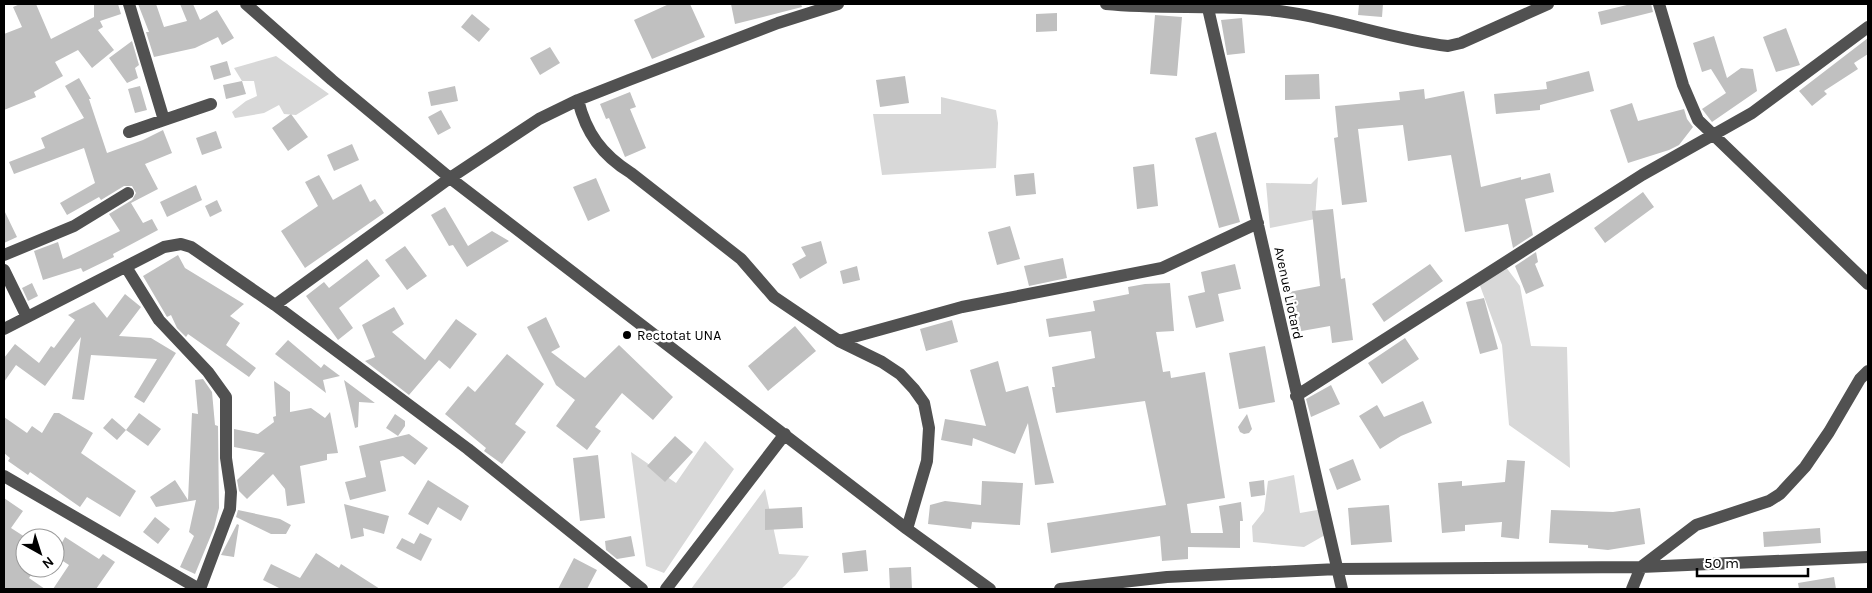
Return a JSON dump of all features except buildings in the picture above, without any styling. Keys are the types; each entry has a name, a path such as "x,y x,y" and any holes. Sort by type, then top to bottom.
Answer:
{"street":[{"path":"129,4 164,120"},
{"path":"246,4 332,80 450,178 907,529 990,589"},
{"path":"275,305 450,178 540,119 578,100 778,23 838,4"},
{"path":"1106,4 1134,6 1207,5 1291,13 1448,46 1462,43 1548,4"},
{"path":"1659,4 1693,110 1698,120 1868,284"},
{"name":"Avenue Liotard","path":"1207,5 1342,589"},
{"path":"1296,396 1642,175 1715,136 1752,113 1868,27"},
{"path":"578,100 583,121 613,162 631,173 741,259 774,297 839,341 882,362 900,374 924,403 929,428 927,461 907,529"},
{"path":"129,132 211,104"},
{"path":"4,255 74,226 128,193"},
{"path":"839,341 962,307 1162,268 1258,223"},
{"path":"4,329 164,247 181,244 192,247 275,305 468,449 642,589"},
{"path":"4,476 200,589 230,509 231,492 226,458 226,397 208,372 159,320 126,267"},
{"path":"4,270 28,317"},
{"path":"1632,589 1641,567 1696,525 1769,500 1780,494 1805,467 1829,432 1856,384 1868,371"},
{"path":"666,589 785,434"},
{"path":"1060,589 1167,577 1338,569 1641,567 1868,557"},
{"path":"1162,589 1167,577"}],"shaded area":[{"path":"276,56 329,94 296,115 284,114 279,105 264,113 235,118 232,112 246,101 257,96 254,81 242,81 234,68"},
{"path":"941,97 996,110 998,123 996,168 882,175 873,114 941,114"},
{"path":"1318,177 1315,219 1270,228 1266,183 1311,184"},
{"path":"1503,263 1520,286 1531,346 1567,347 1570,468 1509,425 1502,345 1479,283"},
{"path":"705,441 734,469 664,573 646,566 631,452 676,483"},
{"path":"1294,475 1300,513 1323,509 1325,535 1304,547 1253,542 1252,526 1264,511 1268,481"},
{"path":"765,489 779,554 809,556 795,576 781,589 691,589"}],"place":[{"name":"Rectotat UNA","path":"627,335"}]}
